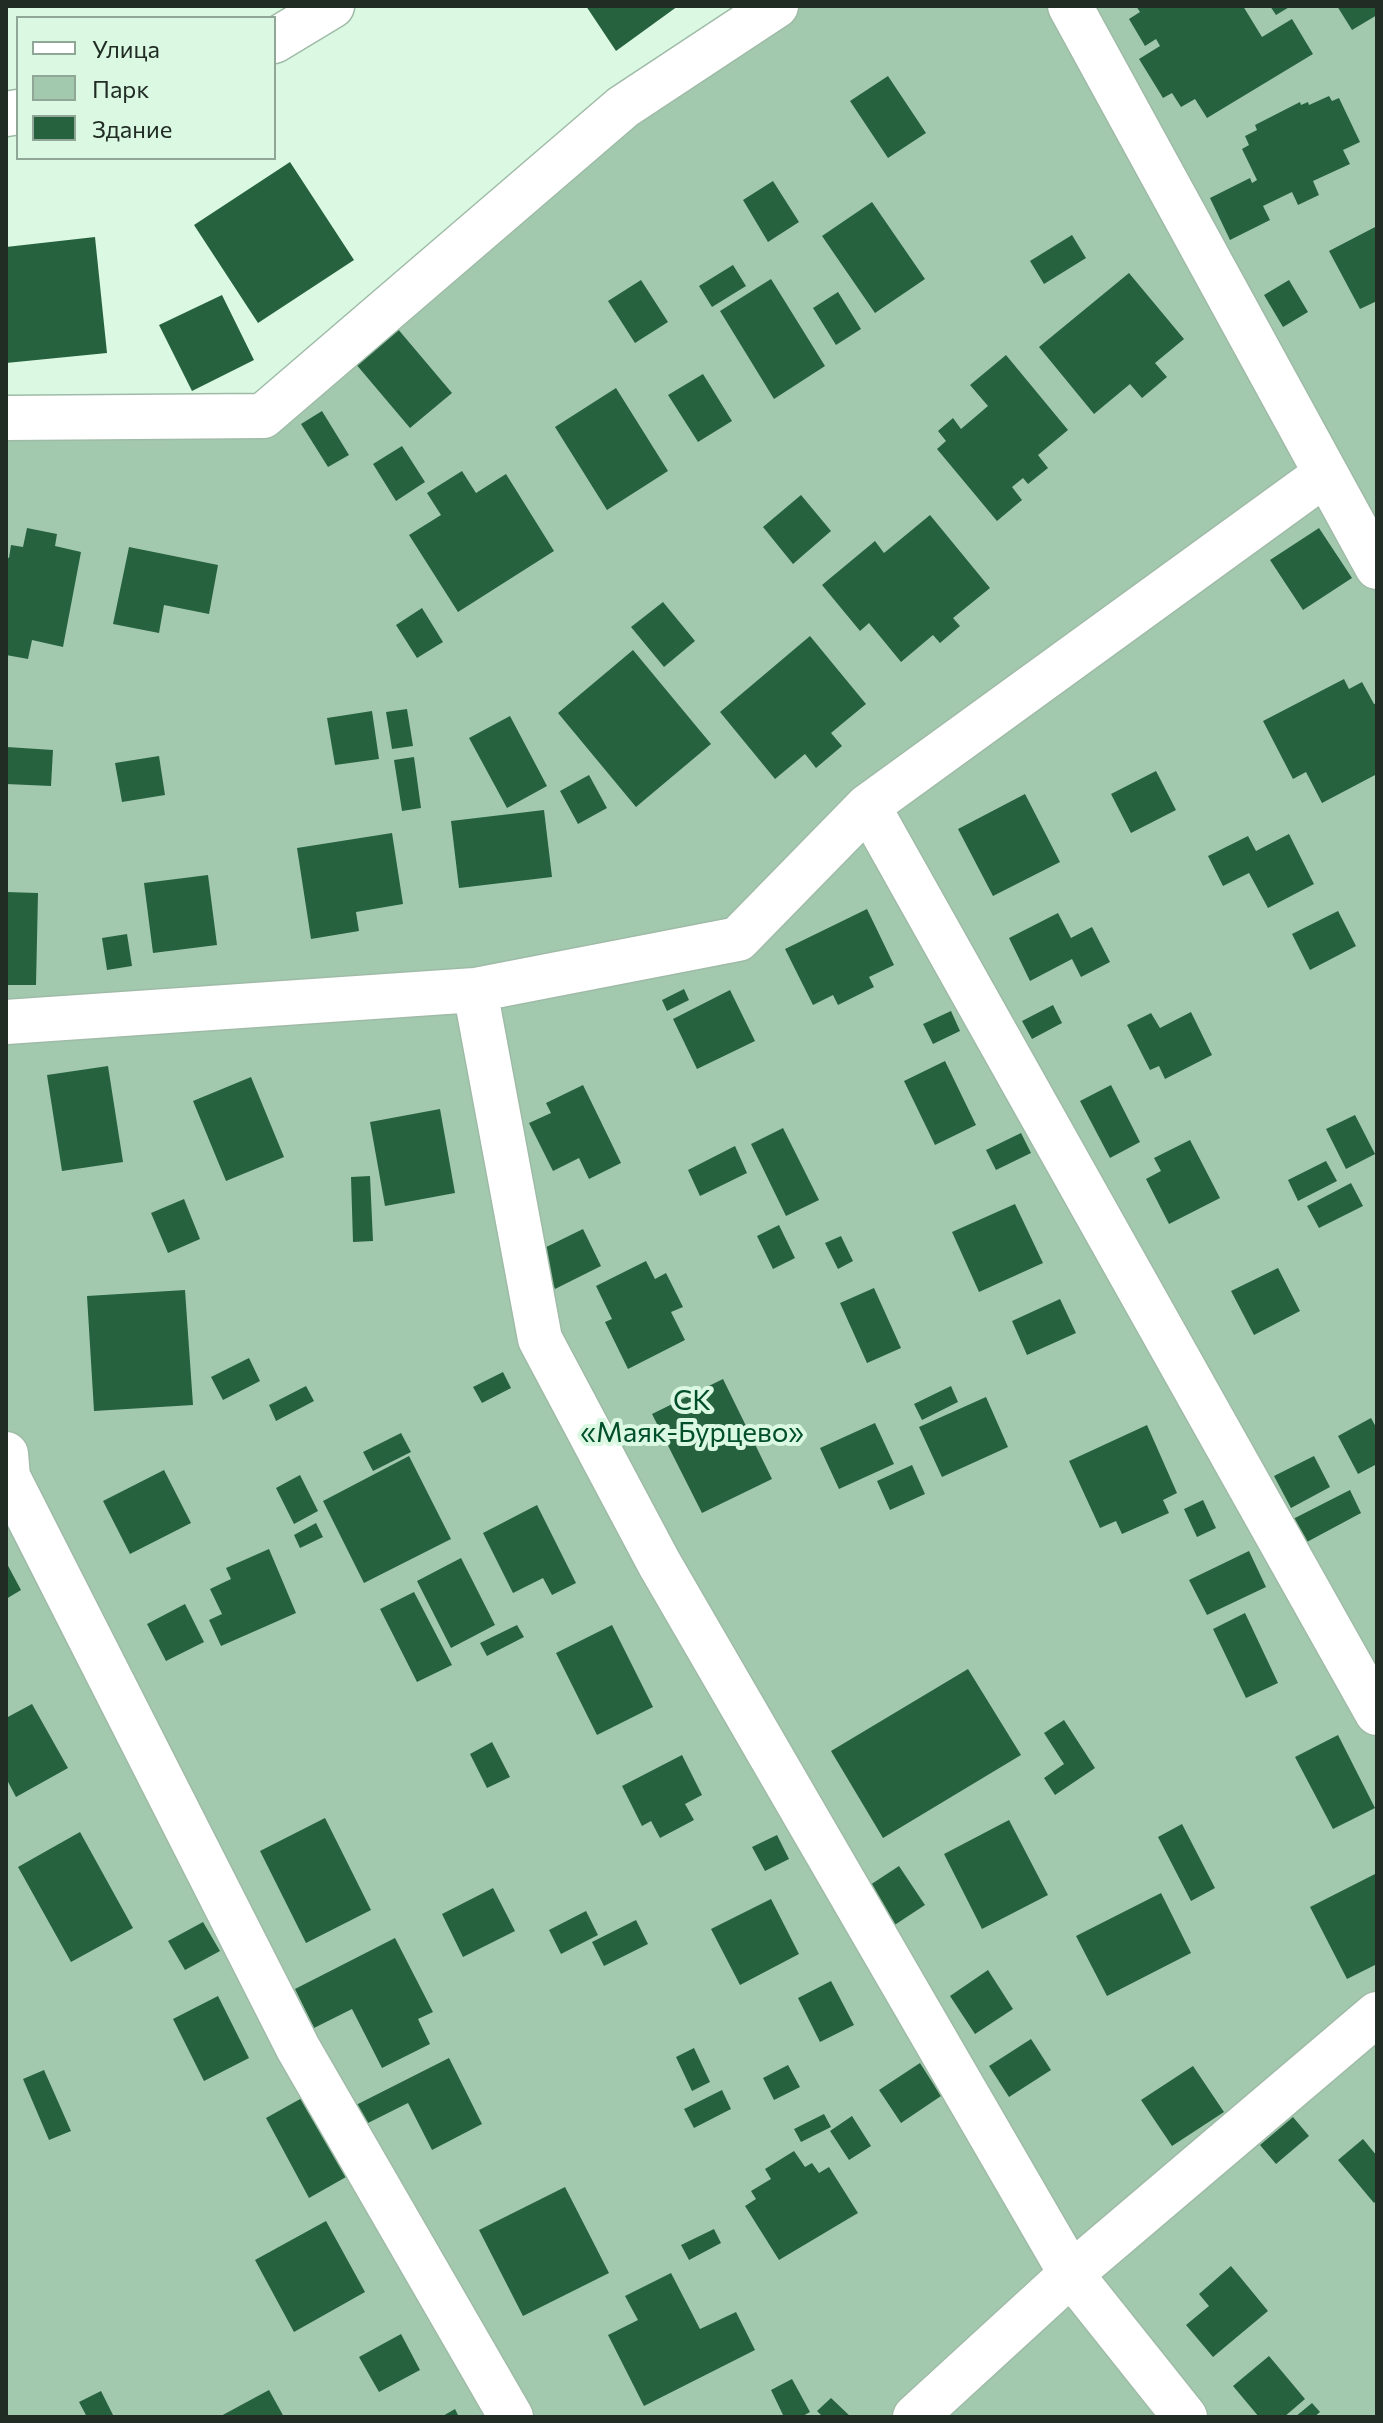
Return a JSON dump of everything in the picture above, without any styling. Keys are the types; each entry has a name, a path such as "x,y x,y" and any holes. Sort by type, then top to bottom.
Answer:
{"street":[{"path":"276,40 332,6"},
{"path":"6,418 263,416 623,107 776,6"},
{"path":"1070,6 1377,567"},
{"path":"6,1022 475,990 738,939 868,806 1324,475"},
{"path":"868,806 1377,1713"},
{"path":"475,990 540,1339 667,1576 1071,2274 1185,2417"},
{"path":"6,1454 8,1477 298,2048 511,2417"},
{"path":"915,2417 1071,2274 1377,2014"}],"green space":[{"name":"СК «Маяк-Бурцево»","path":"776,6 1377,6 1377,2417 6,2417 6,418 264,416"}],"building":[{"path":"586,6 678,6 616,51"},
{"path":"1136,6 1243,6 1262,37 1292,19 1313,54 1207,118 1195,99 1181,107 1172,93 1163,98 1139,59 1160,46 1156,39 1145,46 1129,19 1140,12"},
{"path":"1270,6 1291,6 1276,15"},
{"path":"1337,6 1377,6 1377,15 1352,30"},
{"path":"888,76 926,133 888,158 850,101"},
{"path":"1329,96 1332,101 1339,98 1360,142 1343,150 1350,164 1313,181 1319,195 1298,205 1292,192 1263,206 1270,220 1230,240 1210,198 1250,178 1252,183 1257,180 1242,149 1249,145 1245,136 1257,130 1255,125 1300,102 1301,105 1308,102 1309,105"},
{"path":"290,162 354,260 258,323 194,225"},
{"path":"773,181 799,222 768,242 743,200"},
{"path":"872,202 925,279 875,313 822,236"},
{"path":"1377,226 1377,301 1360,309 1329,251"},
{"path":"1072,235 1086,258 1044,284 1030,261"},
{"path":"95,237 107,353 6,363 6,247"},
{"path":"733,265 746,286 712,307 699,286"},
{"path":"1129,273 1184,339 1155,363 1167,377 1142,398 1130,384 1094,414 1039,347"},
{"path":"771,279 825,366 774,399 720,311"},
{"path":"641,280 668,322 635,343 608,301"},
{"path":"1289,280 1308,312 1283,327 1264,295"},
{"path":"838,292 861,329 836,345 813,308"},
{"path":"222,295 254,360 192,391 159,325"},
{"path":"397,328 452,393 410,428 355,363"},
{"path":"1006,355 1068,430 1038,455 1048,468 1028,484 1023,478 1012,487 1022,500 997,521 937,449 946,441 938,431 953,418 961,429 988,406 970,385"},
{"path":"703,374 732,421 698,442 668,395"},
{"path":"616,388 668,471 607,510 555,427"},
{"path":"322,411 349,455 328,467 301,424"},
{"path":"402,446 425,482 396,501 373,464"},
{"path":"462,471 476,493 506,474 554,551 458,612 409,535 441,515 427,493"},
{"path":"801,495 831,531 793,564 763,527"},
{"path":"930,515 990,588 953,618 960,626 940,643 933,635 901,662 869,623 860,631 822,585 875,541 884,553"},
{"path":"27,528 57,534 55,546 81,552 63,647 32,640 28,659 6,655 6,557 9,558 11,545 23,547"},
{"path":"1319,528 1352,578 1303,610 1270,560"},
{"path":"129,547 218,565 209,614 164,605 159,633 113,624"},
{"path":"663,602 695,641 664,667 631,627"},
{"path":"422,608 443,642 417,658 396,625"},
{"path":"810,636 866,704 831,733 842,746 816,768 805,754 775,779 720,712"},
{"path":"633,650 711,744 636,807 558,713"},
{"path":"1344,679 1349,689 1362,682 1374,704 1377,703 1377,774 1322,803 1306,772 1293,779 1263,721"},
{"path":"407,709 413,746 392,749 386,712"},
{"path":"372,711 379,759 335,765 327,718"},
{"path":"510,716 547,786 507,808 469,738"},
{"path":"7,747 53,750 51,786 6,784"},
{"path":"159,756 165,795 122,802 115,763"},
{"path":"414,757 421,808 402,811 394,760"},
{"path":"1156,771 1176,810 1131,833 1111,794"},
{"path":"589,775 607,808 578,824 560,791"},
{"path":"1025,794 1060,862 993,896 958,829"},
{"path":"544,810 552,877 459,888 451,821"},
{"path":"392,833 403,904 356,912 359,931 311,939 297,848"},
{"path":"1289,834 1314,884 1268,908 1249,873 1223,886 1208,856 1248,836 1256,851"},
{"path":"208,875 217,945 153,953 144,883"},
{"path":"6,892 38,893 36,985 6,985"},
{"path":"867,909 894,965 869,977 874,987 838,1005 833,995 813,1005 785,949"},
{"path":"1338,911 1356,946 1310,970 1292,934"},
{"path":"1058,913 1071,938 1092,927 1110,962 1081,977 1072,959 1030,981 1009,938"},
{"path":"127,934 132,966 107,970 102,938"},
{"path":"684,989 689,1000 667,1011 662,1000"},
{"path":"730,990 755,1041 697,1069 673,1019"},
{"path":"1053,1005 1062,1023 1032,1039 1022,1021"},
{"path":"951,1011 960,1031 933,1044 923,1024"},
{"path":"1191,1012 1212,1055 1165,1079 1159,1066 1150,1070 1127,1025 1151,1013 1160,1028"},
{"path":"945,1061 976,1125 935,1145 904,1081"},
{"path":"108,1066 123,1162 62,1171 47,1075"},
{"path":"251,1077 284,1157 226,1181 193,1101"},
{"path":"583,1085 621,1163 589,1179 579,1158 553,1171 529,1123 551,1113 546,1103"},
{"path":"1111,1085 1140,1142 1110,1158 1080,1101"},
{"path":"440,1109 455,1193 385,1206 370,1122"},
{"path":"1355,1115 1375,1154 1346,1169 1326,1129"},
{"path":"783,1128 819,1200 786,1216 751,1144"},
{"path":"1021,1133 1031,1153 996,1170 986,1150"},
{"path":"1190,1140 1220,1198 1169,1224 1146,1179 1161,1171 1154,1158"},
{"path":"735,1146 747,1173 700,1196 688,1170"},
{"path":"1326,1161 1337,1181 1298,1201 1288,1180"},
{"path":"370,1176 373,1241 353,1242 351,1177"},
{"path":"1351,1183 1363,1206 1319,1228 1307,1206"},
{"path":"184,1199 200,1239 168,1253 151,1213"},
{"path":"1015,1204 1043,1263 979,1292 952,1232"},
{"path":"779,1225 795,1258 773,1269 757,1236"},
{"path":"583,1229 601,1266 555,1289 536,1252"},
{"path":"841,1236 853,1261 838,1269 825,1243"},
{"path":"646,1261 655,1279 666,1273 683,1307 671,1312 685,1340 628,1369 605,1322 612,1319 596,1286"},
{"path":"1278,1268 1300,1311 1254,1335 1231,1291"},
{"path":"874,1288 901,1348 867,1363 840,1303"},
{"path":"185,1290 193,1405 94,1411 87,1296"},
{"path":"1060,1299 1076,1333 1027,1355 1012,1321"},
{"path":"249,1358 260,1381 223,1400 211,1377"},
{"path":"503,1372 511,1388 482,1403 473,1387"},
{"path":"723,1379 772,1479 702,1513 652,1414"},
{"path":"306,1386 314,1401 276,1421 269,1405"},
{"path":"951,1386 958,1402 922,1420 914,1404"},
{"path":"986,1397 1008,1447 942,1477 919,1427"},
{"path":"1371,1418 1377,1429 1377,1464 1358,1474 1338,1436"},
{"path":"875,1423 894,1464 839,1489 820,1448"},
{"path":"1147,1425 1177,1493 1163,1500 1169,1513 1122,1534 1116,1521 1100,1528 1069,1461"},
{"path":"401,1433 411,1452 373,1471 363,1452"},
{"path":"409,1456 451,1539 364,1583 323,1501"},
{"path":"1314,1456 1330,1487 1291,1508 1274,1476"},
{"path":"912,1465 925,1494 890,1510 877,1481"},
{"path":"164,1470 191,1523 130,1554 103,1501"},
{"path":"300,1475 318,1511 294,1524 276,1488"},
{"path":"1350,1490 1361,1513 1305,1543 1293,1519"},
{"path":"1203,1500 1216,1528 1197,1537 1184,1509"},
{"path":"537,1505 576,1583 552,1595 543,1578 513,1593 483,1533"},
{"path":"316,1523 323,1537 300,1548 294,1535"},
{"path":"269,1549 296,1613 221,1646 209,1620 222,1614 210,1589 231,1579 226,1568"},
{"path":"1249,1551 1266,1587 1207,1615 1189,1580"},
{"path":"461,1558 495,1625 451,1648 417,1581"},
{"path":"6,1562 21,1590 6,1599"},
{"path":"414,1592 452,1665 417,1682 380,1609"},
{"path":"185,1604 204,1642 166,1661 147,1624"},
{"path":"1245,1613 1278,1683 1246,1698 1213,1629"},
{"path":"517,1625 524,1637 487,1656 480,1643"},
{"path":"612,1625 653,1707 597,1735 556,1653"},
{"path":"968,1669 1021,1755 883,1838 831,1751"},
{"path":"32,1704 68,1768 16,1797 6,1778 6,1718"},
{"path":"1064,1720 1095,1768 1055,1795 1044,1778 1064,1764 1044,1733"},
{"path":"1338,1735 1375,1808 1333,1829 1295,1757"},
{"path":"492,1742 510,1777 487,1788 470,1754"},
{"path":"682,1755 702,1795 685,1804 694,1820 660,1838 651,1821 642,1826 622,1786"},
{"path":"325,1818 371,1910 306,1943 260,1851"},
{"path":"1009,1820 1048,1895 982,1929 944,1854"},
{"path":"1182,1824 1215,1888 1191,1901 1158,1837"},
{"path":"80,1832 133,1928 71,1962 18,1867"},
{"path":"777,1835 789,1859 765,1871 752,1847"},
{"path":"899,1866 925,1905 890,1928 864,1889"},
{"path":"1377,1873 1377,1964 1347,1979 1310,1907"},
{"path":"493,1888 515,1931 463,1957 442,1914"},
{"path":"1161,1893 1191,1953 1107,1996 1076,1936"},
{"path":"771,1899 799,1954 740,1985 711,1929"},
{"path":"586,1911 598,1935 561,1954 549,1930"},
{"path":"636,1920 648,1944 604,1966 592,1942"},
{"path":"203,1922 220,1951 185,1970 168,1941"},
{"path":"395,1938 433,2012 418,2019 430,2044 382,2068 352,2009 314,2028 295,1989"},
{"path":"988,1970 1013,2009 975,2034 950,1996"},
{"path":"831,1981 854,2025 820,2042 798,1998"},
{"path":"218,1996 249,2058 204,2081 173,2019"},
{"path":"1031,2039 1051,2070 1009,2097 989,2066"},
{"path":"694,2048 710,2082 692,2091 676,2057"},
{"path":"449,2058 482,2124 432,2150 408,2103 364,2125 354,2106"},
{"path":"920,2063 941,2096 901,2123 879,2090"},
{"path":"788,2065 800,2087 774,2100 763,2078"},
{"path":"1193,2066 1224,2112 1172,2146 1141,2100"},
{"path":"44,2070 71,2131 49,2140 23,2079"},
{"path":"722,2090 731,2109 694,2128 684,2109"},
{"path":"302,2098 346,2177 309,2198 266,2118"},
{"path":"824,2114 831,2127 801,2142 794,2129"},
{"path":"852,2116 871,2146 849,2160 830,2131"},
{"path":"1293,2117 1309,2136 1276,2164 1260,2145"},
{"path":"1363,2139 1377,2156 1377,2200 1374,2203 1338,2160"},
{"path":"794,2151 805,2167 812,2163 819,2173 829,2167 858,2213 779,2260 745,2206 756,2199 751,2191 771,2179 765,2169"},
{"path":"565,2187 609,2273 523,2316 479,2230"},
{"path":"326,2221 365,2292 294,2332 255,2260"},
{"path":"714,2229 721,2243 689,2260 681,2245"},
{"path":"1231,2266 1268,2311 1213,2357 1186,2325 1209,2306 1199,2294"},
{"path":"671,2273 700,2329 736,2312 755,2350 644,2406 608,2335 638,2320 625,2296"},
{"path":"401,2334 420,2370 379,2392 359,2357"},
{"path":"1269,2356 1305,2399 1284,2417 1259,2417 1233,2386"},
{"path":"792,2379 810,2412 801,2417 784,2417 771,2390"},
{"path":"269,2390 284,2417 219,2417"},
{"path":"101,2391 114,2417 87,2417 79,2402"},
{"path":"831,2398 851,2417 823,2417 817,2411"},
{"path":"1312,2403 1320,2412 1314,2417 1295,2417"},
{"path":"455,2409 459,2417 441,2417"}]}
